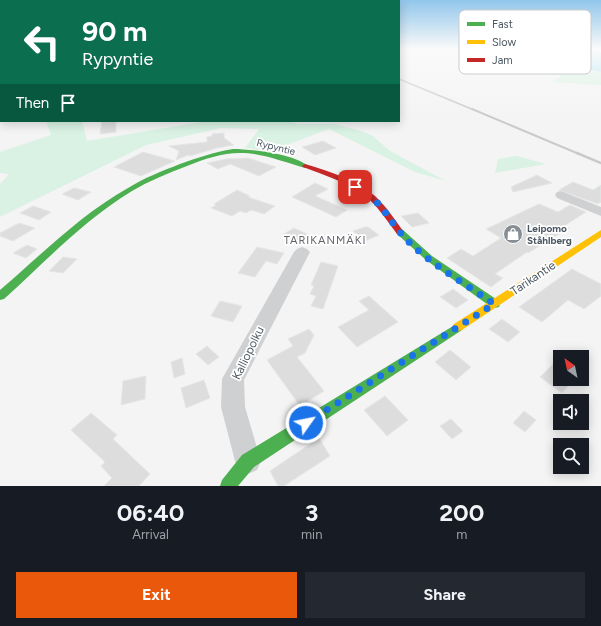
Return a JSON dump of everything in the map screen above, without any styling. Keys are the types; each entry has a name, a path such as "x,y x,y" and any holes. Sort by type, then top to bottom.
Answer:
{"street":[{"name":"Rypyntie","path":"0,296 67,236 107,204 128,191 150,178 189,163 216,154 238,151 270,155 311,169 364,191 378,202 408,240 428,258 494,304"},
{"path":"561,195 601,212"},
{"name":"Tarikantie","path":"228,486 248,461 494,304 601,233"},
{"name":"Kalliopolku","path":"248,461 233,407 233,379 302,252"}],"green space":[{"path":"591,72 601,72 601,85 552,82 563,74 591,74"},
{"path":"46,122 82,122 87,141 201,122 291,122 299,124 335,124 373,136 390,151 446,181 415,172 329,129 271,151 245,148 259,129 221,128 146,145 0,217 0,184 9,174 0,173 0,152 51,135"},
{"path":"516,156 546,164 495,173 498,159"}],"building":[{"path":"102,122 116,122 116,132 100,134"},
{"path":"224,133 224,138 234,145 217,148 190,156 188,155 176,160 179,151 169,146 207,142 207,137 212,136 212,134"},
{"path":"323,141 336,148 315,155 302,147"},
{"path":"143,152 175,161 141,176 114,167"},
{"path":"248,158 276,167 259,176 230,164 218,169 207,163 226,159"},
{"path":"537,175 552,183 513,192 511,187"},
{"path":"573,182 593,190 601,185 601,202 598,204 559,190"},
{"path":"315,183 328,189 315,196 347,210 336,217 292,197"},
{"path":"74,188 91,192 78,200 62,194"},
{"path":"237,190 250,196 248,197 275,206 264,214 251,210 246,213 240,211 232,216 211,208 216,205 214,204"},
{"path":"539,204 558,212 570,205 586,212 564,226 569,228 528,253 527,252 495,274 503,278 491,287 447,258 461,249 473,256 501,238 486,229"},
{"path":"33,206 51,212 39,220 20,213"},
{"path":"418,213 429,223 412,227 401,216"},
{"path":"19,223 35,228 13,241 0,236 0,233"},
{"path":"368,227 379,235 365,241 353,231"},
{"path":"294,228 309,235 297,243 282,235"},
{"path":"27,245 37,249 26,258 13,253"},
{"path":"257,247 284,253 277,264 266,261 255,277 238,273"},
{"path":"63,257 77,259 63,273 49,271"},
{"path":"321,262 338,266 323,309 311,306 316,296 310,294 314,286 311,285"},
{"path":"572,269 601,284 601,296 584,309 568,300 542,322 519,307"},
{"path":"453,289 468,300 456,308 440,297"},
{"path":"369,296 398,322 357,347 338,327 369,310 359,301"},
{"path":"220,301 242,306 233,322 211,316"},
{"path":"502,319 520,332 508,342 489,329"},
{"path":"309,329 314,335 305,353 297,357 324,391 300,406 267,360 293,346 288,339"},
{"path":"207,346 219,357 208,365 196,354"},
{"path":"450,350 471,367 456,380 435,362"},
{"path":"182,358 185,374 174,378 171,362"},
{"path":"553,364 553,386 568,386 562,393 540,377"},
{"path":"146,376 145,399 121,405 123,381"},
{"path":"204,380 210,398 186,408 181,388"},
{"path":"385,396 408,420 387,436 364,410"},
{"path":"524,411 536,420 525,432 513,423"},
{"path":"91,413 117,435 113,439 150,474 139,486 104,486 112,478 101,466 105,462 71,430"},
{"path":"451,419 463,431 452,439 440,426"},
{"path":"319,438 330,456 284,486 278,486 270,471"}],"railway":[{"path":"400,79 474,110"},
{"path":"472,109 579,154"},
{"path":"577,153 601,163"}],"traffic: fast":[{"path":"0,296 62,240 111,201 163,173 204,157 233,151 248,151 265,154 305,166"},
{"path":"400,232 429,258 495,304"},
{"path":"228,486 248,461 458,327"}],"traffic: slow":[{"path":"458,327 601,233"}],"traffic: jam":[{"path":"305,166 340,179 365,192 380,206 400,232"}],"place":[{"name":"Leipomo Ståhlberg","path":"513,234"}],"district":[{"name":"TARIKANMÄKI","path":"325,240"}],"route":[{"path":"306,423 494,304 428,258 408,240 378,202 364,191 355,187"}]}
